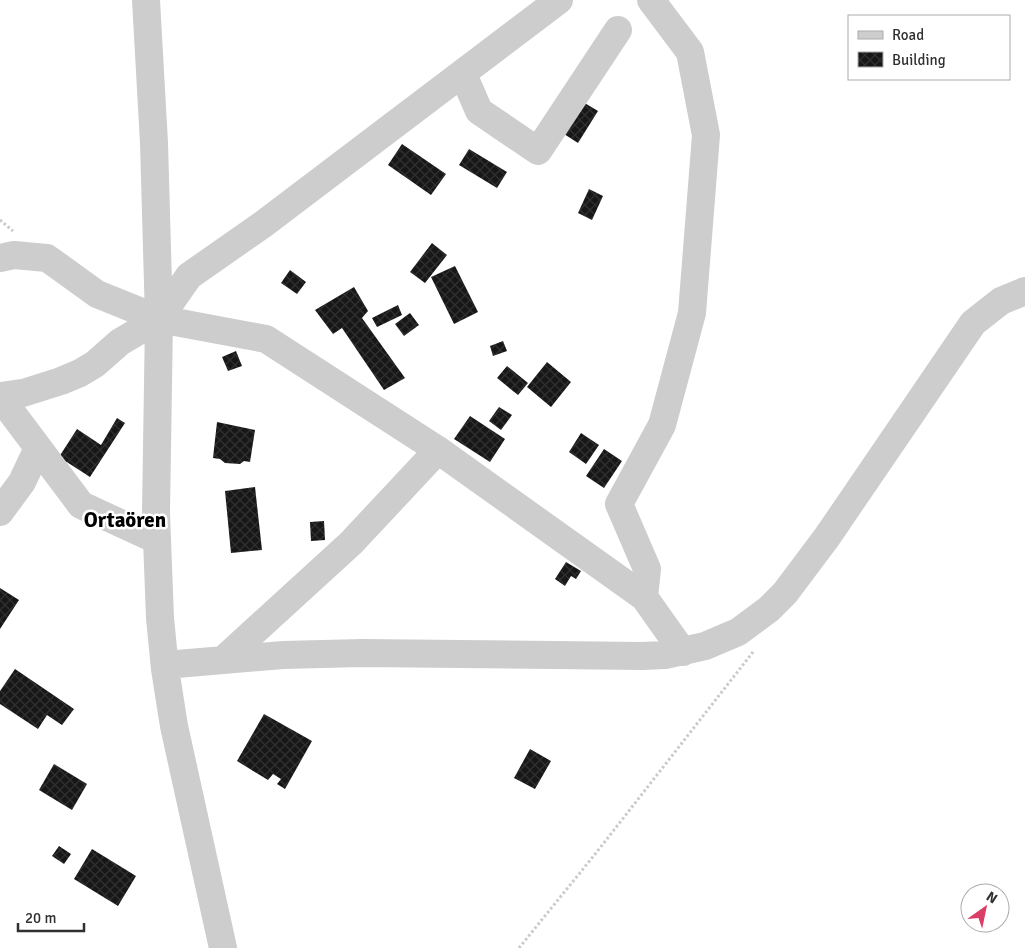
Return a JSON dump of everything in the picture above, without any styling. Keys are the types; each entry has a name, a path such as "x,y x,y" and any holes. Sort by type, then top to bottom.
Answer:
{"street":[{"path":"146,0 154,143 159,319 157,540 160,618 174,726 223,948"},
{"path":"157,540 82,505 0,397 23,393 80,373 95,364 120,342 159,319 189,276 262,225 559,0"},
{"path":"644,597 648,569 619,504 662,425 692,313 706,135 690,52 651,0"},
{"path":"463,74 479,111 538,151 618,30"},
{"path":"0,258 14,255 46,258 97,294 159,319 266,339 438,450 644,597 683,652"},
{"path":"165,665 224,659 362,653 642,656 683,652 705,646 738,632 754,622 785,593 827,537 973,323 1001,301 1025,291"},
{"path":"0,512 22,482 38,448"},
{"path":"224,659 350,543 438,450"}],"path":[{"path":"519,948 757,647"}],"building":[{"path":"583,102 598,111 578,143 564,134"},
{"path":"402,144 446,174 431,195 388,165"},
{"path":"469,149 507,172 497,188 459,165"},
{"path":"589,189 603,196 592,220 578,213"},
{"path":"432,243 447,255 425,283 410,272"},
{"path":"455,266 478,312 454,324 431,277"},
{"path":"290,270 306,282 297,294 281,283"},
{"path":"354,287 368,311 362,318 405,378 384,390 342,328 333,334 315,310"},
{"path":"398,305 402,315 377,327 372,318"},
{"path":"410,313 419,325 404,336 395,324"},
{"path":"503,341 507,351 493,356 490,346"},
{"path":"236,351 242,366 228,371 222,357"},
{"path":"547,362 571,382 551,407 527,387"},
{"path":"507,366 528,383 518,395 497,378"},
{"path":"499,407 512,415 501,430 489,421"},
{"path":"470,416 505,439 490,462 454,439"},
{"path":"117,418 125,423 90,477 59,457 77,429 101,445"},
{"path":"217,422 255,430 250,462 244,461 240,464 225,463 220,459 213,458"},
{"path":"581,433 599,445 586,464 569,452"},
{"path":"604,449 622,461 604,488 586,476"},
{"path":"255,487 262,550 231,553 225,491"},
{"path":"324,521 325,540 311,541 310,522"},
{"path":"566,562 581,571 576,579 571,576 565,586 555,579"},
{"path":"0,588 19,600 0,629"},
{"path":"15,669 74,709 62,725 47,715 38,729 0,704 0,691"},
{"path":"264,714 312,741 285,789 277,784 281,779 273,774 268,780 237,761"},
{"path":"530,749 551,761 535,789 514,778"},
{"path":"54,764 87,784 72,810 39,790"},
{"path":"59,846 71,854 64,864 52,856"},
{"path":"92,849 136,876 118,906 74,879"}],"district":[{"name":"Ortaören","path":"125,520"}]}
